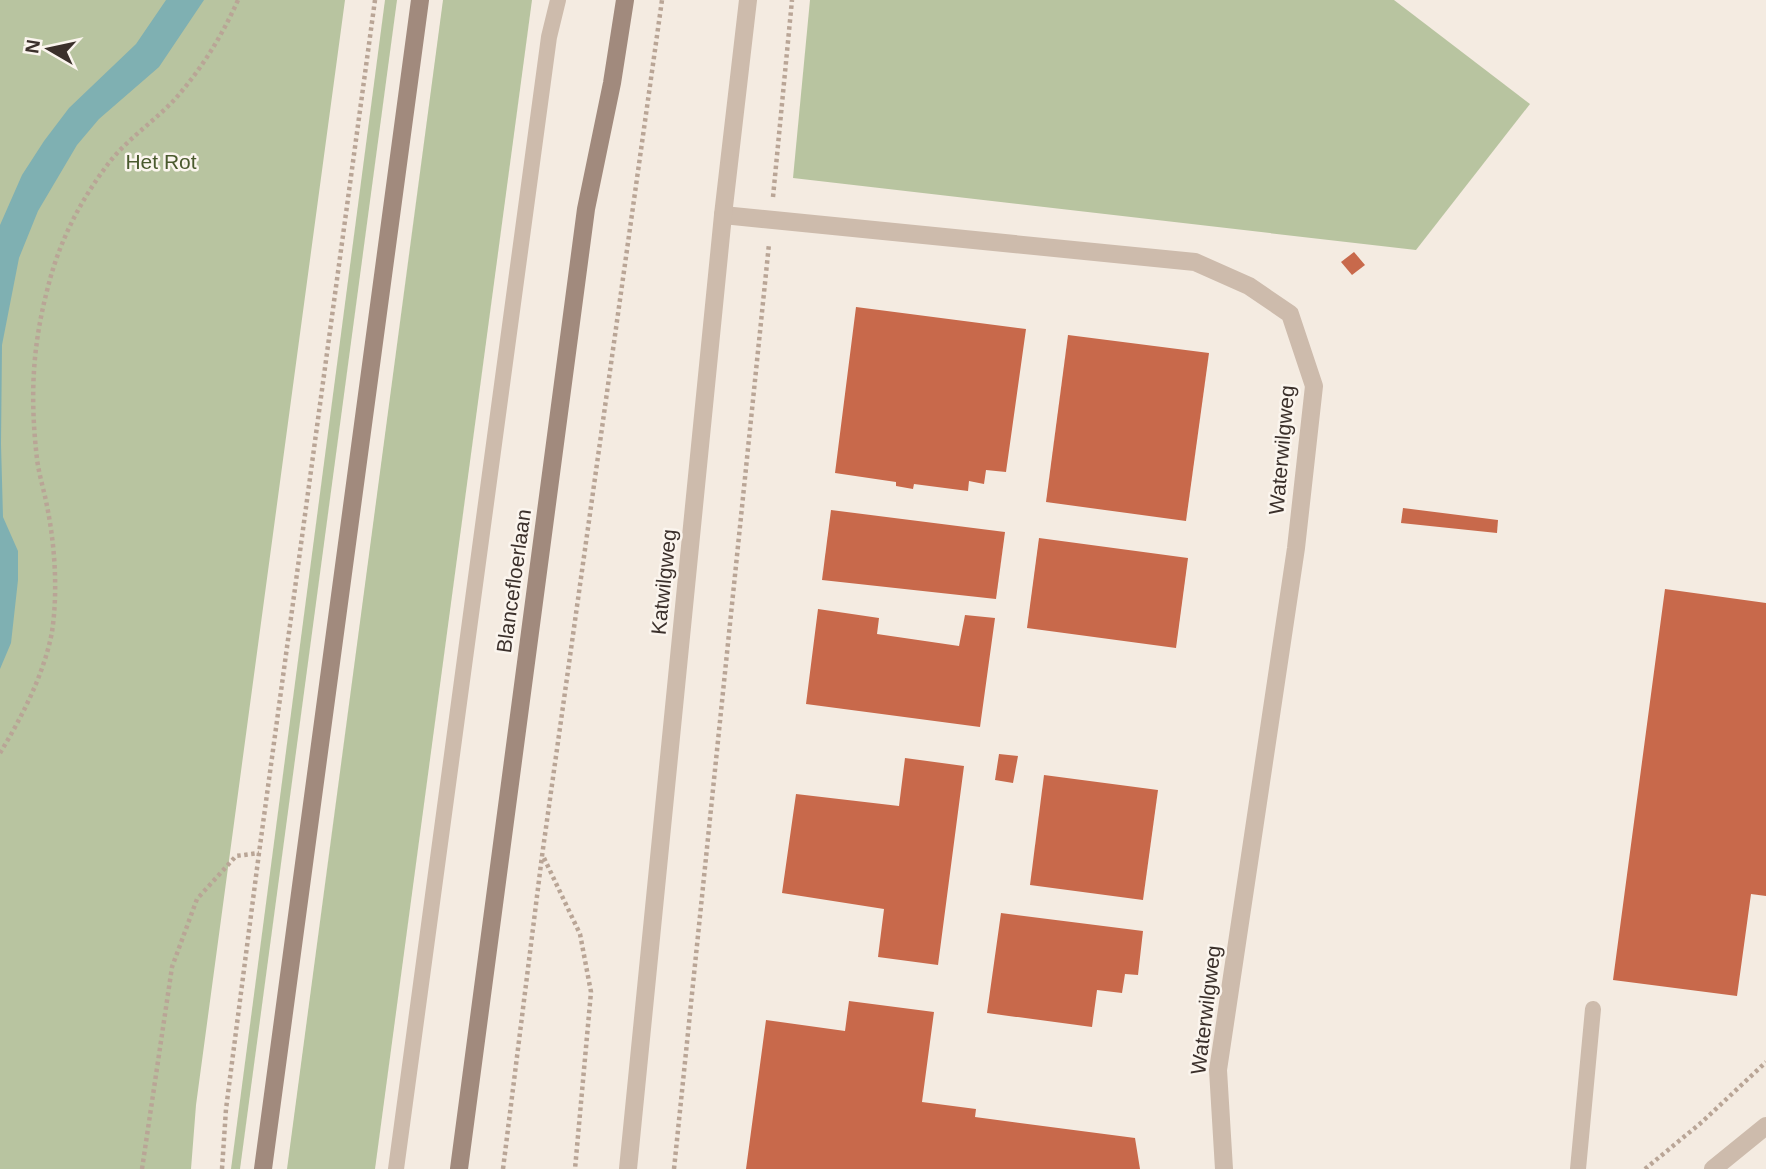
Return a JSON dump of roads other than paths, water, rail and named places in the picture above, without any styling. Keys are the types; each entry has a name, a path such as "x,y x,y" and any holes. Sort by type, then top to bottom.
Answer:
{"main road":[{"path":"263,1169 420,0"},
{"name":"Blancefloerlaan","path":"459,1169 586,209 612,83 625,0"}],"street":[{"name":"Katwilgweg","path":"628,1169 723,215 748,0"},
{"name":"Waterwilgweg","path":"723,215 1195,262 1249,286 1290,314 1314,386 1296,548 1218,1070 1224,1169"},
{"path":"1713,1169 1766,1126"}],"lane":[{"path":"549,0 549,37"},
{"path":"396,1169 549,37 558,0"},
{"path":"1578,1169 1593,1009"}],"water":[{"path":"166,0 204,0 159,67 99,119 77,145 38,211 19,258 2,345 1,444 3,517 18,551 18,580 11,643 0,669 0,225 22,175 44,141 69,108 136,44"}],"park label":[{"name":"Het Rot","path":"161,162"}]}
